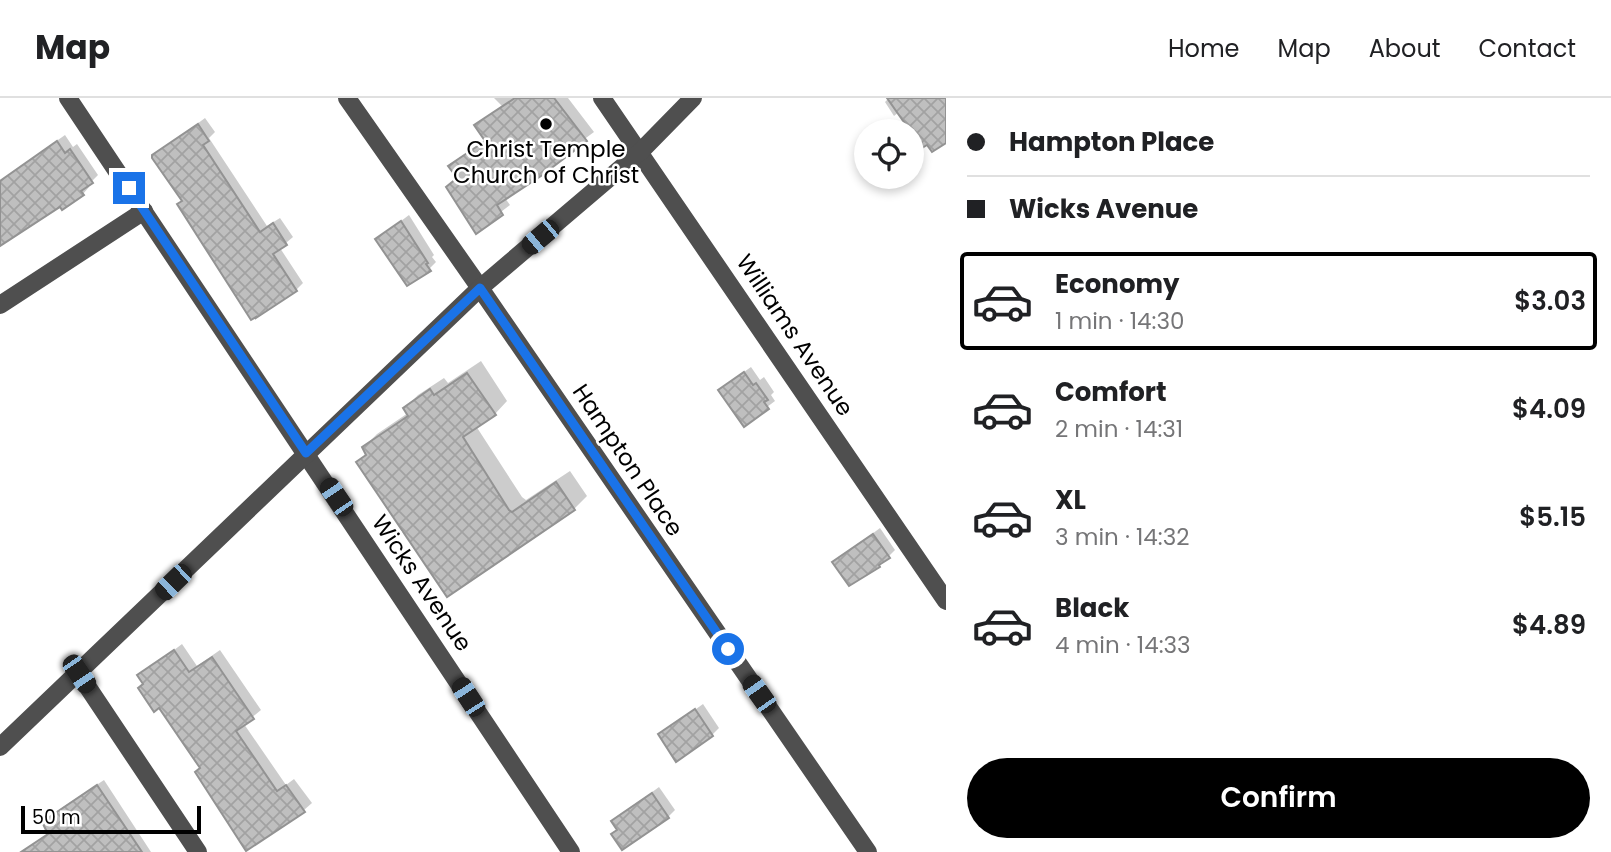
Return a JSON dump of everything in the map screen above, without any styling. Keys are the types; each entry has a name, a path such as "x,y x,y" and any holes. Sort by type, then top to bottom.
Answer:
{"street":[{"name":"Wicks Avenue","path":"68,98 571,852"},
{"name":"Hampton Place","path":"347,98 868,852"},
{"name":"Williams Avenue","path":"603,98 946,601"},
{"path":"0,747 480,288 641,151 693,98"},
{"path":"0,305 144,211"},
{"path":"79,674 198,852"}],"building":[{"path":"515,98 554,98 587,141 497,205 503,215 476,234 446,187 457,178 448,166 485,141 474,125"},
{"path":"887,98 946,98 946,143 932,152 927,145 924,147 924,119 902,119"},
{"path":"198,124 209,141 203,145 260,232 273,223 287,245 273,254 297,291 251,320 177,204 182,201 152,158 152,155"},
{"path":"57,141 65,153 70,149 93,183 81,191 84,195 62,210 60,207 0,246 0,181"},
{"path":"401,221 431,271 407,286 375,239"},
{"path":"744,372 768,400 764,402 769,409 744,427 718,390"},
{"path":"467,373 496,415 463,437 509,510 512,512 556,482 575,510 447,597 356,462 366,455 362,447 408,416 403,408 430,389 434,395"},
{"path":"873,534 890,558 849,586 832,562"},
{"path":"174,650 189,672 212,657 254,719 236,731 277,791 286,785 305,812 246,851 195,772 200,768 159,708 154,712 138,688 143,684 137,675"},
{"path":"695,709 713,736 676,762 658,734"},
{"path":"97,785 142,852 21,852 48,834 42,822"},
{"path":"652,793 669,818 622,850 611,834 617,830 611,821"}],"place":[{"name":"Christ Temple Church of Christ","path":"546,124"}],"route":[{"path":"129,188 306,453 480,288 728,649"}]}
